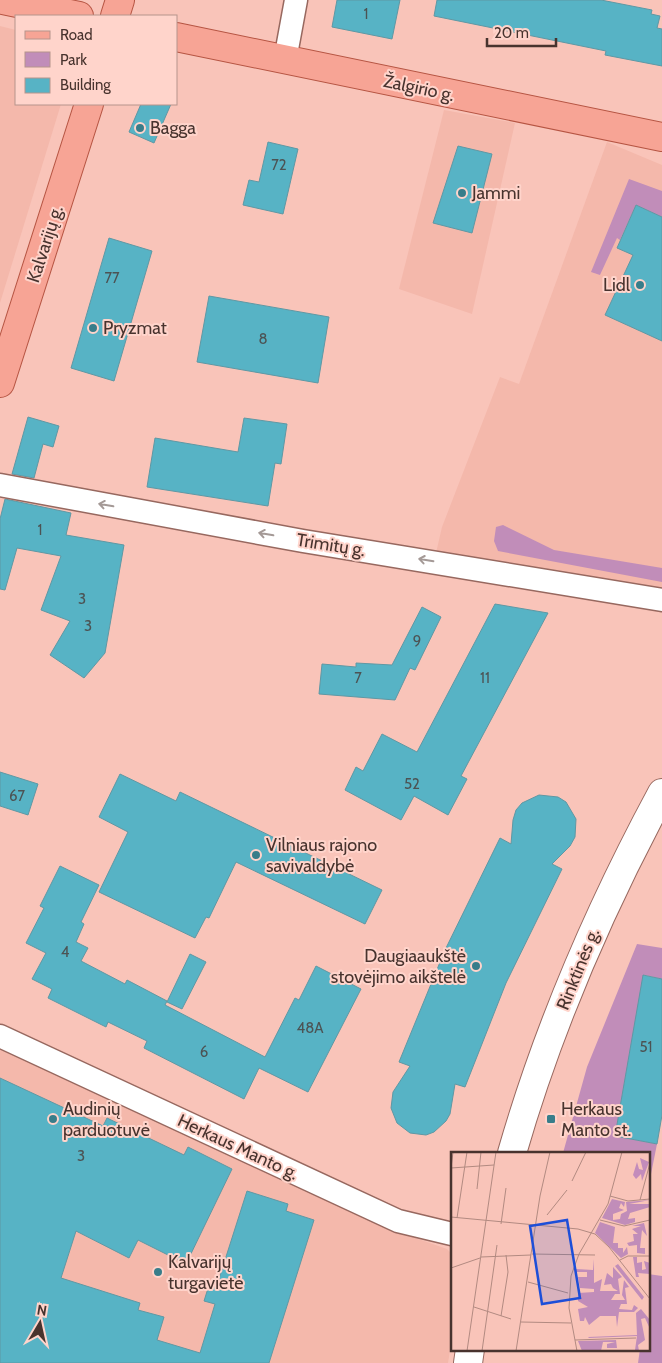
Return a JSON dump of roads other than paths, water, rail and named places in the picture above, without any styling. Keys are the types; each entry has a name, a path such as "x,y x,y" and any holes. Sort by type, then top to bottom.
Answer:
{"main road":[{"path":"3,0 74,15"},
{"path":"115,15 120,0"},
{"name":"Žalgirio g.","path":"178,37 662,138"},
{"name":"Kalvarijų g.","path":"0,383 89,105"},
{"name":"Rinktinės g.","path":"512,1152 529,1094 581,959 606,903 662,793"},
{"path":"468,1363 470,1350"}],"street":[{"path":"285,60 296,0"},
{"name":"Trimitų g.","path":"0,485 304,541 662,600"},
{"name":"Herkaus Manto g.","path":"0,1036 398,1221 451,1234"}],"place":[{"name":"Bagga","path":"140,128"},
{"name":"Jammi","path":"462,193"},
{"name":"Lidl","path":"640,285"},
{"name":"Pryzmat","path":"93,328"},
{"name":"Vilniaus rajono savivaldybė","path":"256,855"},
{"name":"Daugiaaukštė stovėjimo aikštelė","path":"476,966"},
{"name":"Audinių parduotuvė","path":"53,1119"},
{"name":"Herkaus Manto st.","path":"551,1119"},
{"name":"Kalvarijų turgavietė","path":"158,1272"}]}
